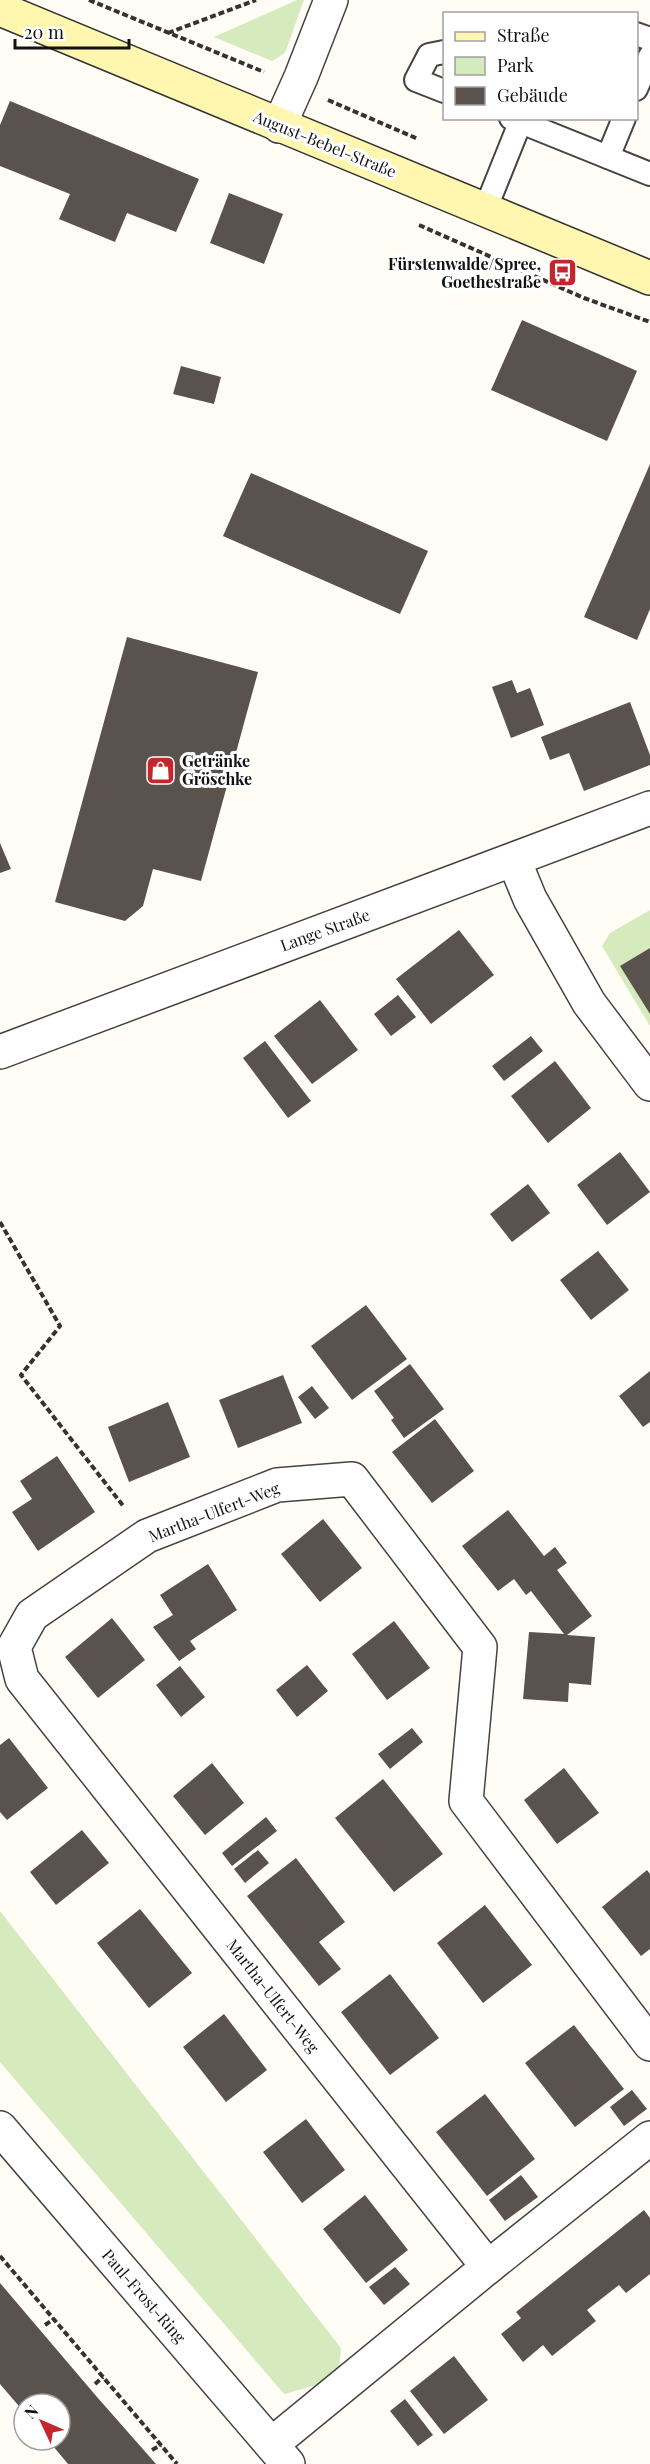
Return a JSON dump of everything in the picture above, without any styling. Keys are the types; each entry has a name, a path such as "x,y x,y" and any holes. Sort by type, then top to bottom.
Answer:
{"main road":[{"name":"August-Bebel-Straße","path":"0,9 650,278"}],"street":[{"path":"279,126 331,0"},
{"name":"Lange Straße","path":"0,1052 650,808"},
{"path":"514,860 530,899 589,1003 650,1084"},
{"name":"Martha-Ulfert-Weg","path":"488,2267 22,1679 14,1647 32,1615 147,1536 277,1485 352,1479 480,1647 466,1801 650,2044"},
{"name":"Paul-Frost-Ring","path":"0,2128 280,2454"},
{"path":"280,2454 488,2267 650,2138"}],"lane":[{"path":"443,52 429,55 416,80 443,92"},
{"path":"638,84 650,56"},
{"path":"485,210 518,120 650,174"},
{"path":"608,157 623,120"}],"path":[{"path":"89,0 297,86 421,141"},
{"path":"167,33 256,0"},
{"path":"411,221 584,298 650,322"},
{"path":"0,1222 60,1326 21,1375 147,1536"},
{"path":"0,2256 177,2464"},
{"path":"45,2325 54,2319"},
{"path":"95,2384 104,2378"},
{"path":"152,2451 161,2445"}],"green space":[{"path":"297,0 304,0 285,53 272,61 214,37"},
{"path":"650,910 650,1026 602,946 610,933"},
{"path":"0,1911 341,2348 339,2369 324,2383 284,2394 0,2062"}],"building":[{"path":"10,101 199,179 176,232 127,213 115,242 59,219 70,194 0,166 0,125"},
{"path":"229,193 283,214 264,264 210,243"},
{"path":"522,320 637,371 607,441 491,390"},
{"path":"181,366 221,377 214,404 173,394"},
{"path":"650,464 650,609 637,640 584,617"},
{"path":"251,473 428,551 400,614 223,536"},
{"name":"Getränke Gröschke","path":"127,637 258,672 201,881 153,869 143,906 125,921 55,902"},
{"path":"512,680 517,693 530,688 544,725 511,738 492,687"},
{"path":"630,702 650,755 650,765 584,791 569,753 550,760 541,737"},
{"path":"0,843 11,869 0,873"},
{"path":"459,930 494,975 431,1024 396,979"},
{"path":"650,948 650,1014 620,966"},
{"path":"398,995 416,1017 391,1036 374,1014"},
{"path":"320,1000 358,1050 312,1084 274,1036"},
{"path":"531,1036 543,1051 504,1081 492,1066"},
{"path":"265,1041 311,1101 288,1118 243,1058"},
{"path":"555,1061 591,1108 548,1143 511,1096"},
{"path":"620,1152 650,1192 607,1225 577,1185"},
{"path":"528,1184 550,1213 512,1242 490,1214"},
{"path":"598,1251 629,1290 591,1320 560,1280"},
{"path":"366,1305 407,1359 352,1400 311,1346"},
{"path":"410,1364 444,1409 404,1438 391,1420 394,1418 374,1391"},
{"path":"650,1371 650,1422 643,1427 619,1396"},
{"path":"283,1375 302,1423 238,1448 219,1400"},
{"path":"312,1386 329,1408 315,1419 298,1397"},
{"path":"168,1402 190,1457 129,1482 108,1427"},
{"path":"435,1419 474,1471 432,1503 392,1452"},
{"path":"57,1456 95,1512 38,1551 12,1512 32,1499 20,1481"},
{"path":"508,1510 544,1556 555,1547 567,1563 557,1570 592,1616 567,1635 595,1637 591,1685 569,1683 568,1702 523,1699 529,1632 564,1634 531,1591 526,1595 514,1579 498,1591 462,1546"},
{"path":"323,1519 362,1568 320,1602 281,1554"},
{"path":"208,1564 237,1610 190,1641 196,1649 179,1661 153,1627 173,1615 160,1595"},
{"path":"112,1618 145,1660 98,1698 65,1657"},
{"path":"394,1621 430,1668 387,1700 352,1654"},
{"path":"307,1665 328,1691 297,1717 276,1690"},
{"path":"180,1666 205,1697 181,1717 156,1685"},
{"path":"412,1728 423,1742 390,1769 378,1754"},
{"path":"9,1738 48,1788 7,1820 0,1812 0,1745"},
{"path":"212,1763 244,1803 205,1835 173,1796"},
{"path":"564,1768 599,1813 557,1844 524,1800"},
{"path":"383,1779 443,1854 394,1892 335,1818"},
{"path":"266,1817 277,1831 232,1866 222,1853"},
{"path":"82,1830 109,1863 56,1905 30,1872"},
{"path":"258,1850 269,1863 245,1883 234,1869"},
{"path":"296,1858 345,1922 319,1942 341,1969 319,1986 247,1896"},
{"path":"647,1870 650,1874 650,1949 641,1956 602,1907"},
{"path":"485,1905 532,1965 483,2003 437,1943"},
{"path":"140,1909 192,1973 149,2008 97,1943"},
{"path":"390,1974 439,2038 390,2075 341,2012"},
{"path":"224,2014 267,2070 226,2102 183,2047"},
{"path":"574,2025 624,2089 575,2127 525,2063"},
{"path":"632,2090 647,2109 624,2126 610,2107"},
{"path":"485,2094 535,2159 487,2196 436,2132"},
{"path":"306,2119 345,2170 302,2203 263,2152"},
{"path":"521,2175 538,2197 505,2221 489,2200"},
{"path":"365,2195 408,2250 366,2283 323,2229"},
{"path":"644,2210 650,2218 650,2274 626,2293 619,2285 587,2310 596,2321 552,2356 543,2345 523,2362 501,2334 521,2318 516,2312"},
{"path":"395,2267 410,2284 384,2305 369,2287"},
{"path":"0,2283 156,2464 68,2464 58,2452 72,2452 72,2392 12,2392 12,2398 0,2384"},
{"path":"454,2356 488,2400 444,2434 410,2391"},
{"path":"405,2399 433,2435 418,2446 390,2411"}],"place":[{"name":"Fürstenwalde/Spree, Goethestraße","path":"562,273"},
{"name":"Getränke Gröschke","path":"161,770"}]}
